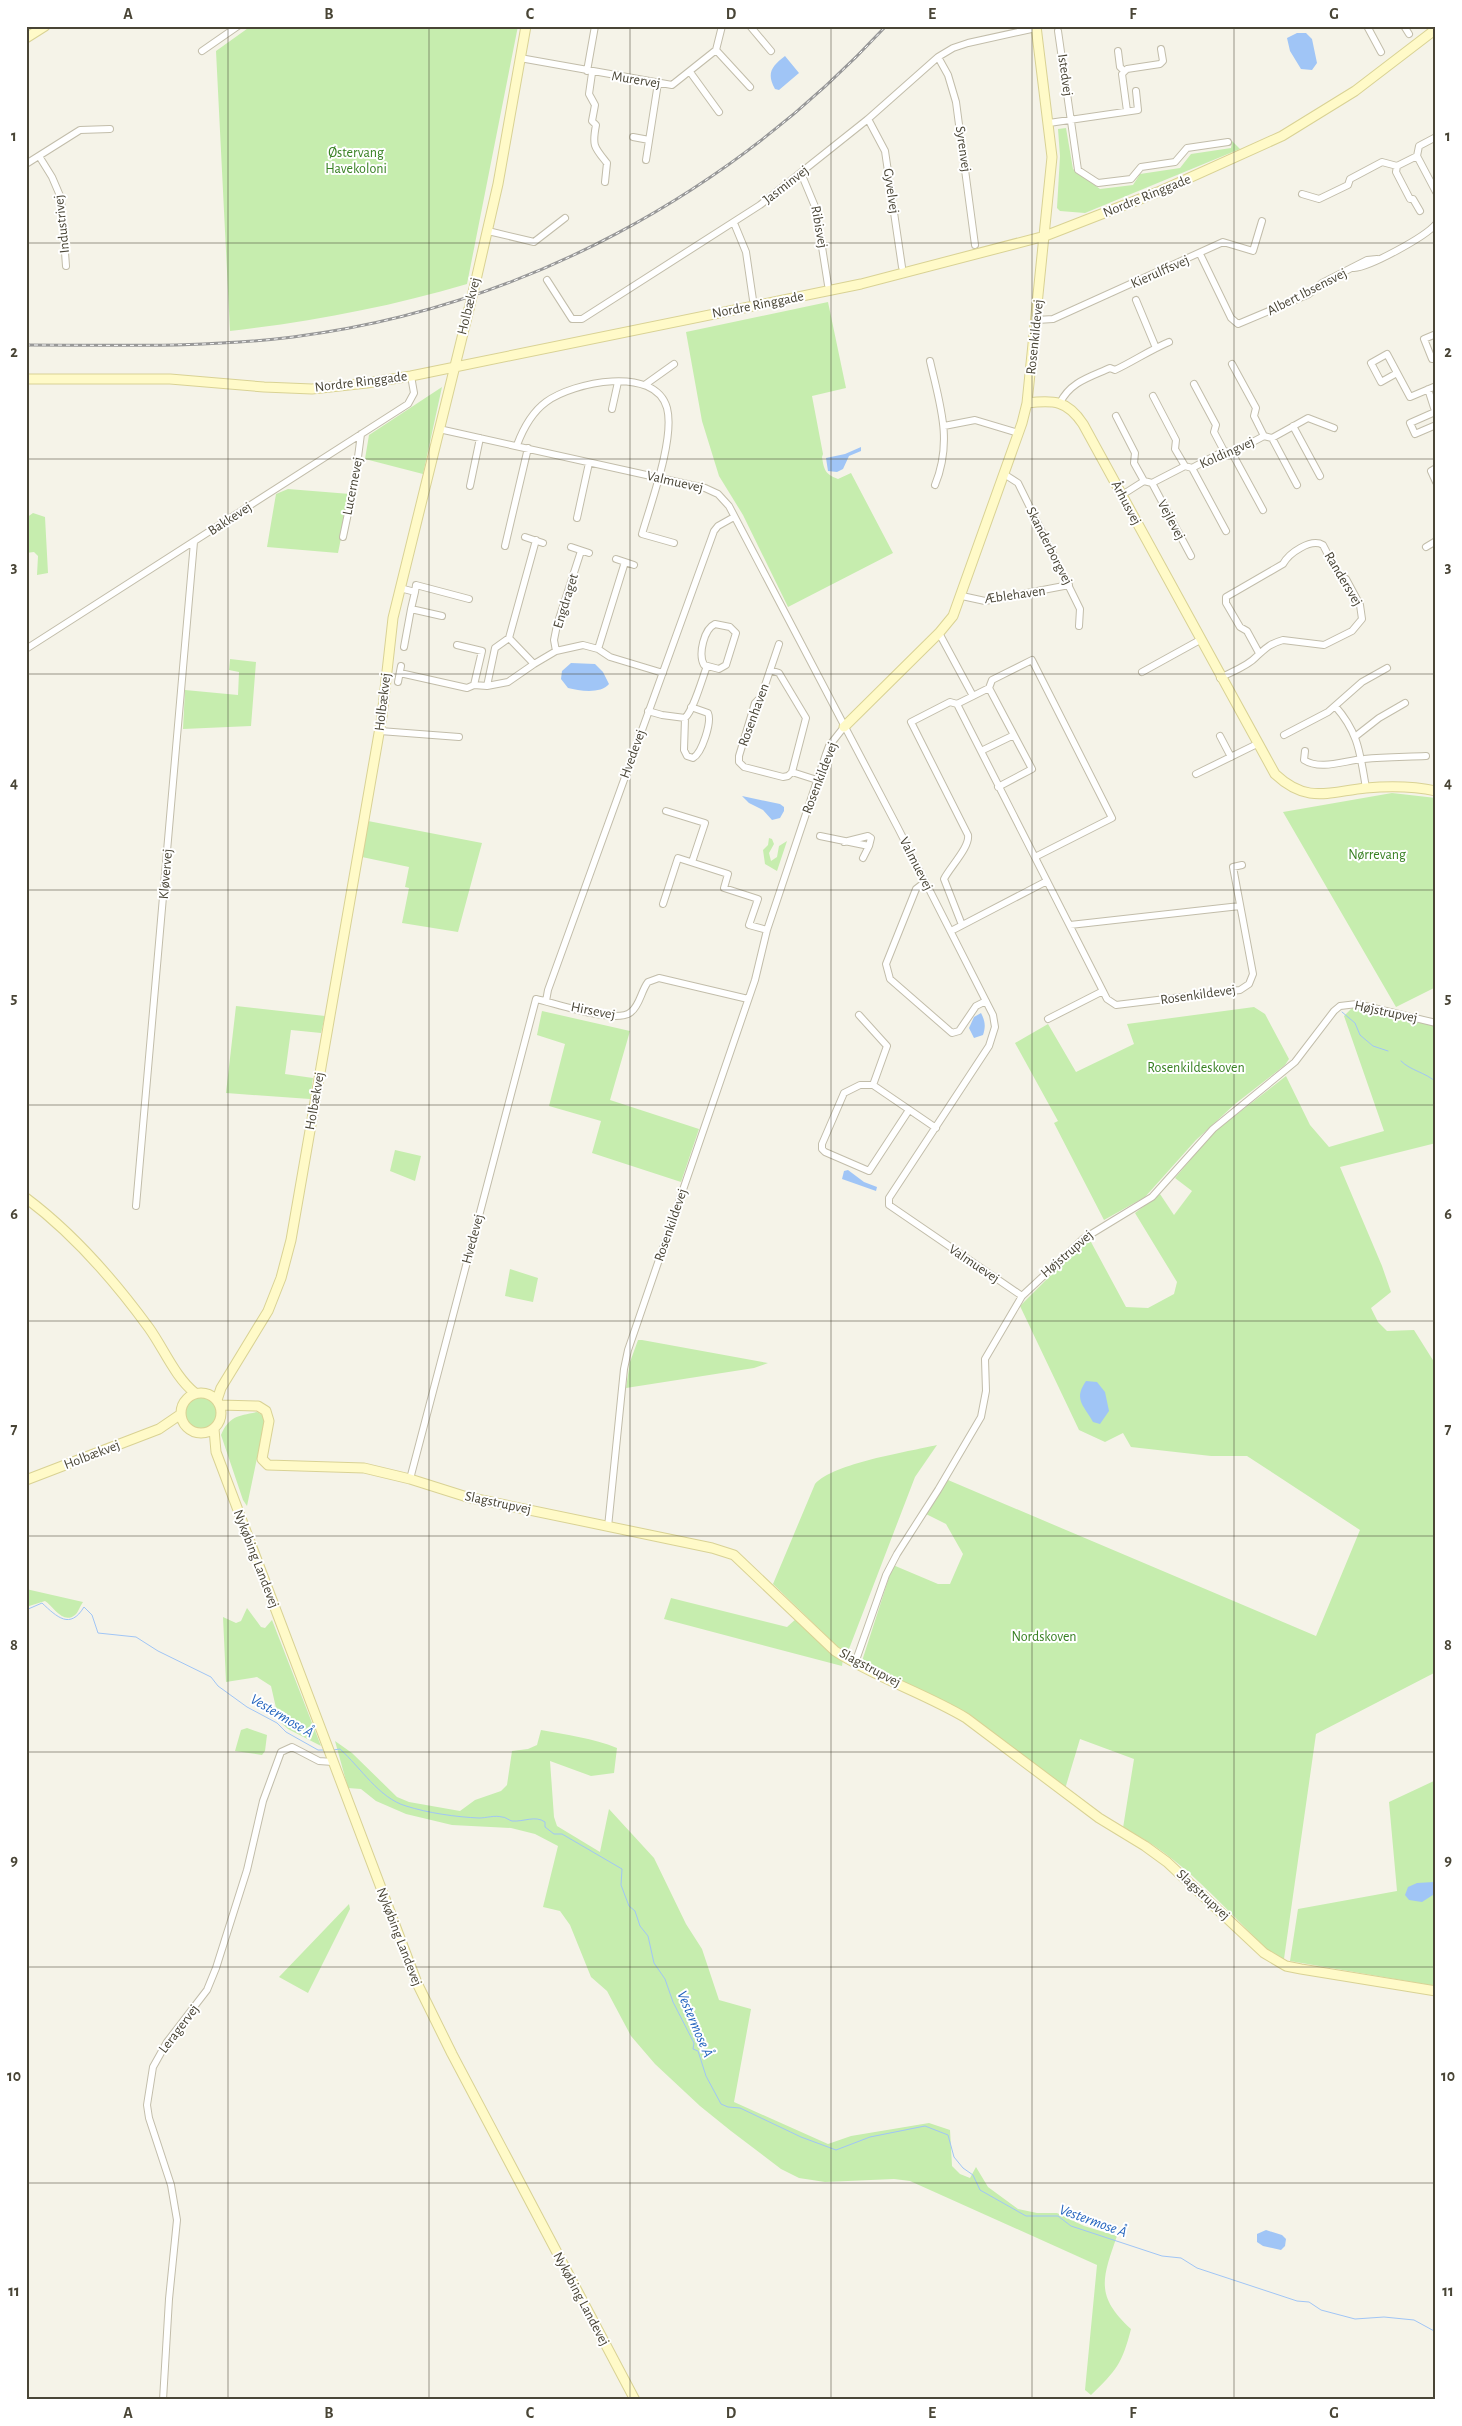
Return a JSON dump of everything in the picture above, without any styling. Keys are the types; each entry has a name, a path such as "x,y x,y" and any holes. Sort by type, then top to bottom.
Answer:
{"street":[{"path":"26,38 45,26"},
{"path":"202,51 238,26"},
{"name":"Holbækvej","path":"219,1403 221,1388 268,1311 281,1278 288,1249 380,731 390,635 488,231 526,26"},
{"path":"595,26 589,72 589,94 595,105 592,121 596,126 593,141 596,150 606,163 605,182"},
{"path":"722,26 716,50 750,86"},
{"path":"750,26 771,51"},
{"path":"1367,26 1381,52"},
{"path":"1404,26 1409,34"},
{"name":"Jasminvej","path":"547,280 572,319 582,319 734,223 801,173 868,119 938,57 968,43 1036,27"},
{"name":"Rosenkildevej","path":"608,1527 624,1369 628,1350 748,999 767,930 829,746 844,727 953,616 962,596 1027,403 1037,320 1052,157 1036,27"},
{"name":"Nordre Ringgade","path":"26,379 170,379 264,388 312,389 367,384 861,284 1045,236 1158,192 1282,136 1350,94 1436,29"},
{"name":"Istedvej","path":"1058,31 1078,170 1098,183 1131,179 1141,167 1176,162 1187,148 1228,142"},
{"path":"1127,111 1121,77 1124,71 1160,64 1163,62 1161,49"},
{"name":"Murervej","path":"520,58 589,72 672,85 716,50"},
{"path":"1118,51 1120,67 1124,71"},
{"name":"Syrenvej","path":"938,57 948,75 956,102 975,245"},
{"path":"690,72 719,112"},
{"path":"646,160 658,83"},
{"path":"1049,123 1138,110 1136,91"},
{"name":"Gyvelvej","path":"868,119 880,137 887,159 902,267"},
{"path":"26,164 80,130 110,129"},
{"path":"633,137 649,140"},
{"path":"1436,137 1419,146 1417,156 1436,192"},
{"name":"Industrivej","path":"39,156 52,177 61,198 66,266"},
{"path":"1302,194 1319,199 1348,185 1350,178 1382,162 1397,166 1417,156"},
{"path":"1397,166 1396,172 1410,199 1414,199 1420,211"},
{"name":"Ribisvej","path":"801,173 816,209 828,284"},
{"path":"488,231 534,242 565,218"},
{"name":"Kierulffsvej","path":"1037,320 1053,319 1223,242 1253,251 1262,221"},
{"path":"734,223 746,252 753,300"},
{"name":"Albert Ibsensvej","path":"1200,254 1234,322 1243,323 1309,294 1322,283 1367,260 1377,260 1426,234 1436,224"},
{"path":"1136,300 1156,348"},
{"path":"1436,334 1424,338 1432,359 1436,358"},
{"path":"1027,403 1044,401 1060,403 1070,388 1076,383 1110,368 1114,370 1129,364 1143,357 1148,351 1169,342"},
{"path":"1397,373 1381,382 1371,362 1387,354 1410,397 1436,386"},
{"path":"930,362 944,426 944,456 935,485"},
{"path":"646,384 674,364"},
{"path":"1232,364 1256,408 1254,416 1264,436"},
{"name":"Bakkevej","path":"26,650 408,404 414,392 411,376"},
{"path":"612,409 618,382"},
{"path":"517,445 528,422 546,402 558,395 576,388 618,382 646,384 661,397 669,417 668,434 658,478 639,533 674,543"},
{"path":"1194,384 1216,424 1214,432 1224,451"},
{"path":"1428,388 1435,413 1410,423 1415,434 1436,425"},
{"path":"1153,396 1176,440 1175,449 1189,467 1226,531"},
{"name":"Århusvej","path":"1060,403 1069,407 1080,419 1220,678 1275,774 1294,789 1317,795 1366,788 1395,787 1436,791"},
{"path":"1116,416 1135,453 1134,463 1144,481"},
{"name":"Koldingvej","path":"1152,483 1224,451 1232,453 1264,436 1272,438 1308,418 1334,428"},
{"path":"944,426 974,420 1018,434"},
{"path":"1293,426 1320,476"},
{"name":"Valmuevej","path":"439,429 517,445 712,491 724,498 993,1015 995,1027 993,1037 889,1198 889,1205 1022,1296"},
{"name":"Lucernevej","path":"343,538 355,480 361,434"},
{"path":"470,486 480,438"},
{"path":"1272,438 1297,486"},
{"path":"505,546 528,448"},
{"path":"1232,453 1263,510"},
{"path":"577,518 590,463"},
{"path":"1436,468 1431,470 1436,482"},
{"name":"Skanderborgvej","path":"1004,474 1018,483 1069,585 1080,609 1078,626"},
{"path":"1122,495 1144,481 1152,483"},
{"name":"Vejlevej","path":"1152,483 1191,556"},
{"name":"Hvedevej","path":"546,1001 548,990 714,531 718,526 734,516"},
{"path":"525,537 543,543"},
{"path":"487,686 495,648 509,638 536,540"},
{"path":"1426,547 1436,541"},
{"name":"Kløvervej","path":"136,1206 194,542"},
{"name":"Randersvej","path":"1220,678 1256,658 1262,649 1283,640 1324,645 1352,631 1362,619 1360,605 1346,579 1338,574 1323,545 1319,542 1314,542 1287,557 1281,565 1226,597 1226,603 1240,627 1247,631 1259,653"},
{"path":"571,547 589,553"},
{"name":"Engdraget","path":"556,651 554,640 557,626 581,551"},
{"path":"616,559 634,565"},
{"path":"598,649 625,562"},
{"path":"404,647 416,585 469,599"},
{"name":"Æblehaven","path":"962,596 985,601 1069,585"},
{"path":"400,588 414,592"},
{"path":"411,609 442,616"},
{"path":"718,624 733,628 736,637 726,665 719,669 707,666 702,662 701,655 709,629 712,625 718,624"},
{"path":"939,632 973,696"},
{"path":"509,638 534,664"},
{"path":"1142,672 1200,640"},
{"name":"Rosenhaven","path":"770,670 779,673 806,718 792,772 788,776 783,777 744,767 739,759 755,703 761,697 770,670 779,644"},
{"path":"457,645 482,650 474,685"},
{"name":"Engdraget","path":"400,673 467,688 474,685 487,686 508,682 556,651 578,645 589,645 610,657 662,673"},
{"path":"962,925 944,879 949,868 967,846 968,835 911,722 950,702 957,704 989,688 992,680 1032,660 1112,818 1035,857"},
{"path":"398,682 401,666"},
{"path":"692,707 708,713 710,719 699,754 693,758 687,756 684,750 685,718 692,707 707,666"},
{"path":"1284,735 1335,706 1362,682 1387,668"},
{"path":"989,688 1032,769 998,787"},
{"name":"Rosenkildevej","path":"957,704 1103,991 1112,1004 1120,1006 1244,988 1252,980 1233,867 1242,865"},
{"path":"1356,736 1379,718 1405,704"},
{"path":"1335,706 1346,718 1356,736 1362,759 1366,788"},
{"path":"648,711 685,718"},
{"path":"380,731 459,737"},
{"path":"981,751 1014,735"},
{"path":"1220,736 1231,757"},
{"path":"1196,774 1257,744"},
{"path":"1305,751 1304,760 1308,763 1337,763 1362,759 1426,756"},
{"name":"Rosenhaven","path":"792,772 817,780"},
{"path":"666,811 705,824 692,862"},
{"path":"820,836 869,846"},
{"path":"844,842 868,836 871,838 863,858"},
{"path":"662,904 678,858 728,874 724,888 758,899 750,925 767,930"},
{"path":"950,931 1047,881"},
{"path":"925,882 916,888 886,964 886,970 890,978 952,1033 959,1031 976,1006 986,1001"},
{"path":"1070,926 1240,906"},
{"name":"Hirsevej","path":"536,999 605,1016 622,1017 628,1015 637,1007 648,982 659,978 748,999"},
{"path":"1048,1020 1103,991"},
{"name":"Hvedevej","path":"410,1479 536,999"},
{"name":"Højstrupvej","path":"855,1662 886,1575 981,1417 986,1391 985,1359 1022,1296 1083,1239 1152,1197 1213,1129 1295,1062 1340,1006 1357,1004 1436,1023"},
{"path":"859,1015 887,1046 873,1085"},
{"path":"909,1110 869,1170 825,1152 822,1149 822,1144 844,1093 860,1085 873,1085 936,1128"},
{"path":"26,1198 89,1255 154,1334 176,1371 186,1398 181,1414 184,1425 193,1432 204,1433 214,1428 221,1415 219,1403"},
{"name":"Holbækvej","path":"208,1394 214,1390 231,1370"},
{"path":"176,1371 196,1393"},
{"path":"186,1398 196,1393 208,1394 219,1403 254,1406"},
{"path":"221,1415 254,1406"},
{"name":"Slagstrupvej","path":"254,1406 264,1409 269,1417 262,1456 266,1463 294,1467 352,1466 410,1479 467,1497 712,1548 734,1555 835,1650 966,1718 1099,1818 1167,1862 1264,1953 1274,1960 1301,1969 1436,1991"},
{"name":"Holbækvej","path":"159,1429 181,1414"},
{"name":"Holbækvej","path":"26,1480 159,1429 184,1425"},
{"name":"Nykøbing Landevej","path":"214,1428 216,1452"},
{"name":"Nykøbing Landevej","path":"204,1433 216,1452 426,2003 635,2400"},
{"name":"Leragervej","path":"163,2400 169,2299 177,2220 171,2185 149,2118 147,2105 153,2067 166,2042 207,1990 216,1968 247,1870 263,1801 281,1752 292,1746 319,1761 330,1754"}],"green space":[{"name":"Østervang Havekoloni","path":"251,26 518,26 467,284 349,313 230,331 216,51"},
{"path":"1066,128 1073,169 1100,189 1133,185 1140,174 1180,168 1191,154 1231,148 1232,141 1240,149 1085,213 1060,211 1057,208 1060,156 1058,129"},
{"path":"828,302 846,388 812,396 824,465 830,475 838,479 851,473 893,553 788,607 743,515 719,476 702,421 686,332"},
{"path":"442,387 423,474 365,459 369,435"},
{"path":"288,489 350,494 338,553 267,547 276,494"},
{"path":"33,513 45,517 48,573 37,575 38,556 34,552 26,553 26,518"},
{"path":"230,659 256,662 251,726 183,729 185,690 238,695 239,672 229,670"},
{"name":"Nørrevang","path":"1392,793 1436,798 1436,987 1396,1007 1283,812"},
{"path":"368,821 482,843 458,932 402,923 409,888 405,887 409,867 362,857"},
{"path":"769,838 772,839 774,844 769,853 771,861 777,857 779,846 787,841 777,871 765,864 763,850 768,845"},
{"path":"236,1006 325,1016 321,1033 291,1030 285,1074 313,1078 310,1099 226,1093"},
{"name":"Rosenkildeskoven","path":"1254,1007 1265,1014 1289,1059 1285,1065 1235,1104 1196,1140 1145,1197 1104,1220 1054,1123 1058,1121 1015,1043 1048,1024 1076,1072 1134,1044 1127,1024"},
{"name":"Nordskoven","path":"1352,1008 1436,1026 1436,1143 1340,1167 1391,1292 1371,1308 1378,1322 1387,1331 1414,1330 1436,1365 1436,1672 1316,1734 1284,1959 1275,1957 1185,1869 1145,1840 1123,1828 1134,1759 1080,1739 1065,1789 969,1714 862,1661 893,1565 938,1584 950,1584 963,1554 946,1524 926,1514 948,1480 1316,1636 1360,1530 1247,1456 1211,1456 1131,1447 1123,1433 1105,1442 1079,1430 1020,1306 1084,1242 1091,1242 1126,1307 1148,1308 1174,1294 1177,1282 1135,1213 1160,1194 1174,1215 1192,1191 1175,1178 1214,1132 1286,1076 1310,1125 1329,1147 1384,1131 1344,1016"},
{"path":"542,1011 630,1031 610,1100 699,1129 681,1182 592,1153 601,1121 549,1106 565,1044 537,1035"},
{"path":"395,1150 421,1156 415,1181 390,1171"},
{"path":"510,1269 538,1278 533,1302 505,1296"},
{"path":"638,1340 768,1363 754,1368 626,1388 630,1362"},
{"path":"201,1396 213,1401 218,1413 213,1425 201,1430 189,1425 184,1413 189,1401"},
{"path":"257,1412 264,1416 265,1420 247,1506 243,1500 221,1435 231,1420"},
{"path":"937,1445 915,1477 849,1649 843,1650 773,1584 815,1484 824,1477 854,1464"},
{"path":"26,1589 83,1602 76,1614 66,1618 58,1614 45,1601 26,1607"},
{"path":"671,1598 787,1627 797,1618 843,1659 842,1666 664,1619"},
{"path":"247,1608 261,1627 265,1628 272,1620 321,1746 288,1729 279,1721 271,1686 257,1677 226,1682 223,1617 236,1623 241,1621"},
{"path":"247,1728 267,1735 265,1751 262,1755 235,1751 241,1730"},
{"path":"541,1730 589,1739 617,1748 614,1773 591,1776 550,1761 554,1817 557,1826 600,1852 609,1809 654,1858 686,1924 702,1949 719,2000 751,2009 734,2102 828,2144 851,2136 929,2123 950,2130 952,2166 960,2174 970,2178 976,2167 988,2187 1018,2209 1037,2213 1057,2213 1084,2226 1117,2236 1105,2276 1105,2286 1112,2307 1131,2329 1117,2366 1091,2395 1085,2390 1097,2265 910,2181 894,2179 825,2182 799,2178 781,2169 700,2106 655,2064 631,2036 607,1991 591,1977 570,1925 560,1911 543,1907 558,1846 535,1834 511,1828 452,1825 406,1814 376,1801 361,1789 348,1788 335,1741 352,1753 397,1797 409,1802 460,1811 475,1800 501,1791 507,1785 512,1751 528,1749 537,1745"},
{"path":"1436,1780 1436,1986 1290,1961 1298,1909 1397,1891 1389,1802"},
{"path":"349,1904 350,1909 308,1993 279,1977"}],"water":[{"path":"1297,33 1306,33 1312,39 1317,63 1312,70 1301,69 1290,51 1287,38"},
{"path":"785,56 799,73 779,90 775,89 772,83 771,74 777,63"},
{"path":"861,447 861,451 849,456 843,469 837,472 828,471 826,458 845,454"},
{"path":"571,663 595,664 603,672 609,684 596,690 584,691 568,688 561,679 562,671"},
{"path":"742,796 780,804 784,807 784,811 780,818 772,820 763,810 749,803"},
{"path":"981,1013 985,1024 984,1032 983,1035 974,1038 969,1028 974,1017"},
{"path":"848,1170 864,1182 877,1187 876,1191 842,1179 844,1171"},
{"path":"1086,1381 1097,1382 1105,1392 1109,1411 1100,1424 1093,1422 1081,1402 1080,1393"},
{"path":"1434,1882 1436,1893 1422,1902 1409,1900 1405,1895 1408,1887 1417,1883"},
{"path":"1266,2230 1282,2235 1286,2239 1285,2246 1281,2250 1263,2246 1257,2242 1257,2234"}],"waterway":[{"path":"1342,1012 1355,1023 1360,1035 1373,1046 1388,1051"},
{"path":"1401,1061 1436,1082"},
{"name":"Vestermose Å","path":"26,1610 42,1603 53,1613 69,1620 79,1614 84,1607 92,1615 98,1633 136,1637 158,1651 211,1677 218,1686 247,1707 277,1723 286,1732 318,1750 324,1750"},
{"name":"Vestermose Å","path":"333,1750 340,1749 371,1782 396,1802 423,1811 452,1816 479,1818 499,1816 512,1821 541,1820 545,1822 545,1827 554,1834 562,1834 622,1869 621,1885 629,1906 635,1911 640,1926 648,1936 654,1963 665,1979 673,2002 694,2043 693,2049 698,2051 706,2076 721,2104 740,2108 801,2137 836,2150 870,2137 925,2126 948,2135 954,2157 963,2168 973,2175 980,2190 1026,2216 1058,2216 1071,2226 1162,2256 1181,2258 1197,2268 1297,2301 1309,2302 1321,2310 1355,2319 1384,2317 1414,2320 1436,2332"}],"railway":[{"path":"26,345 160,345 260,341 378,322 460,300 540,270 616,234 690,191 760,141 825,86 886,26"}]}
